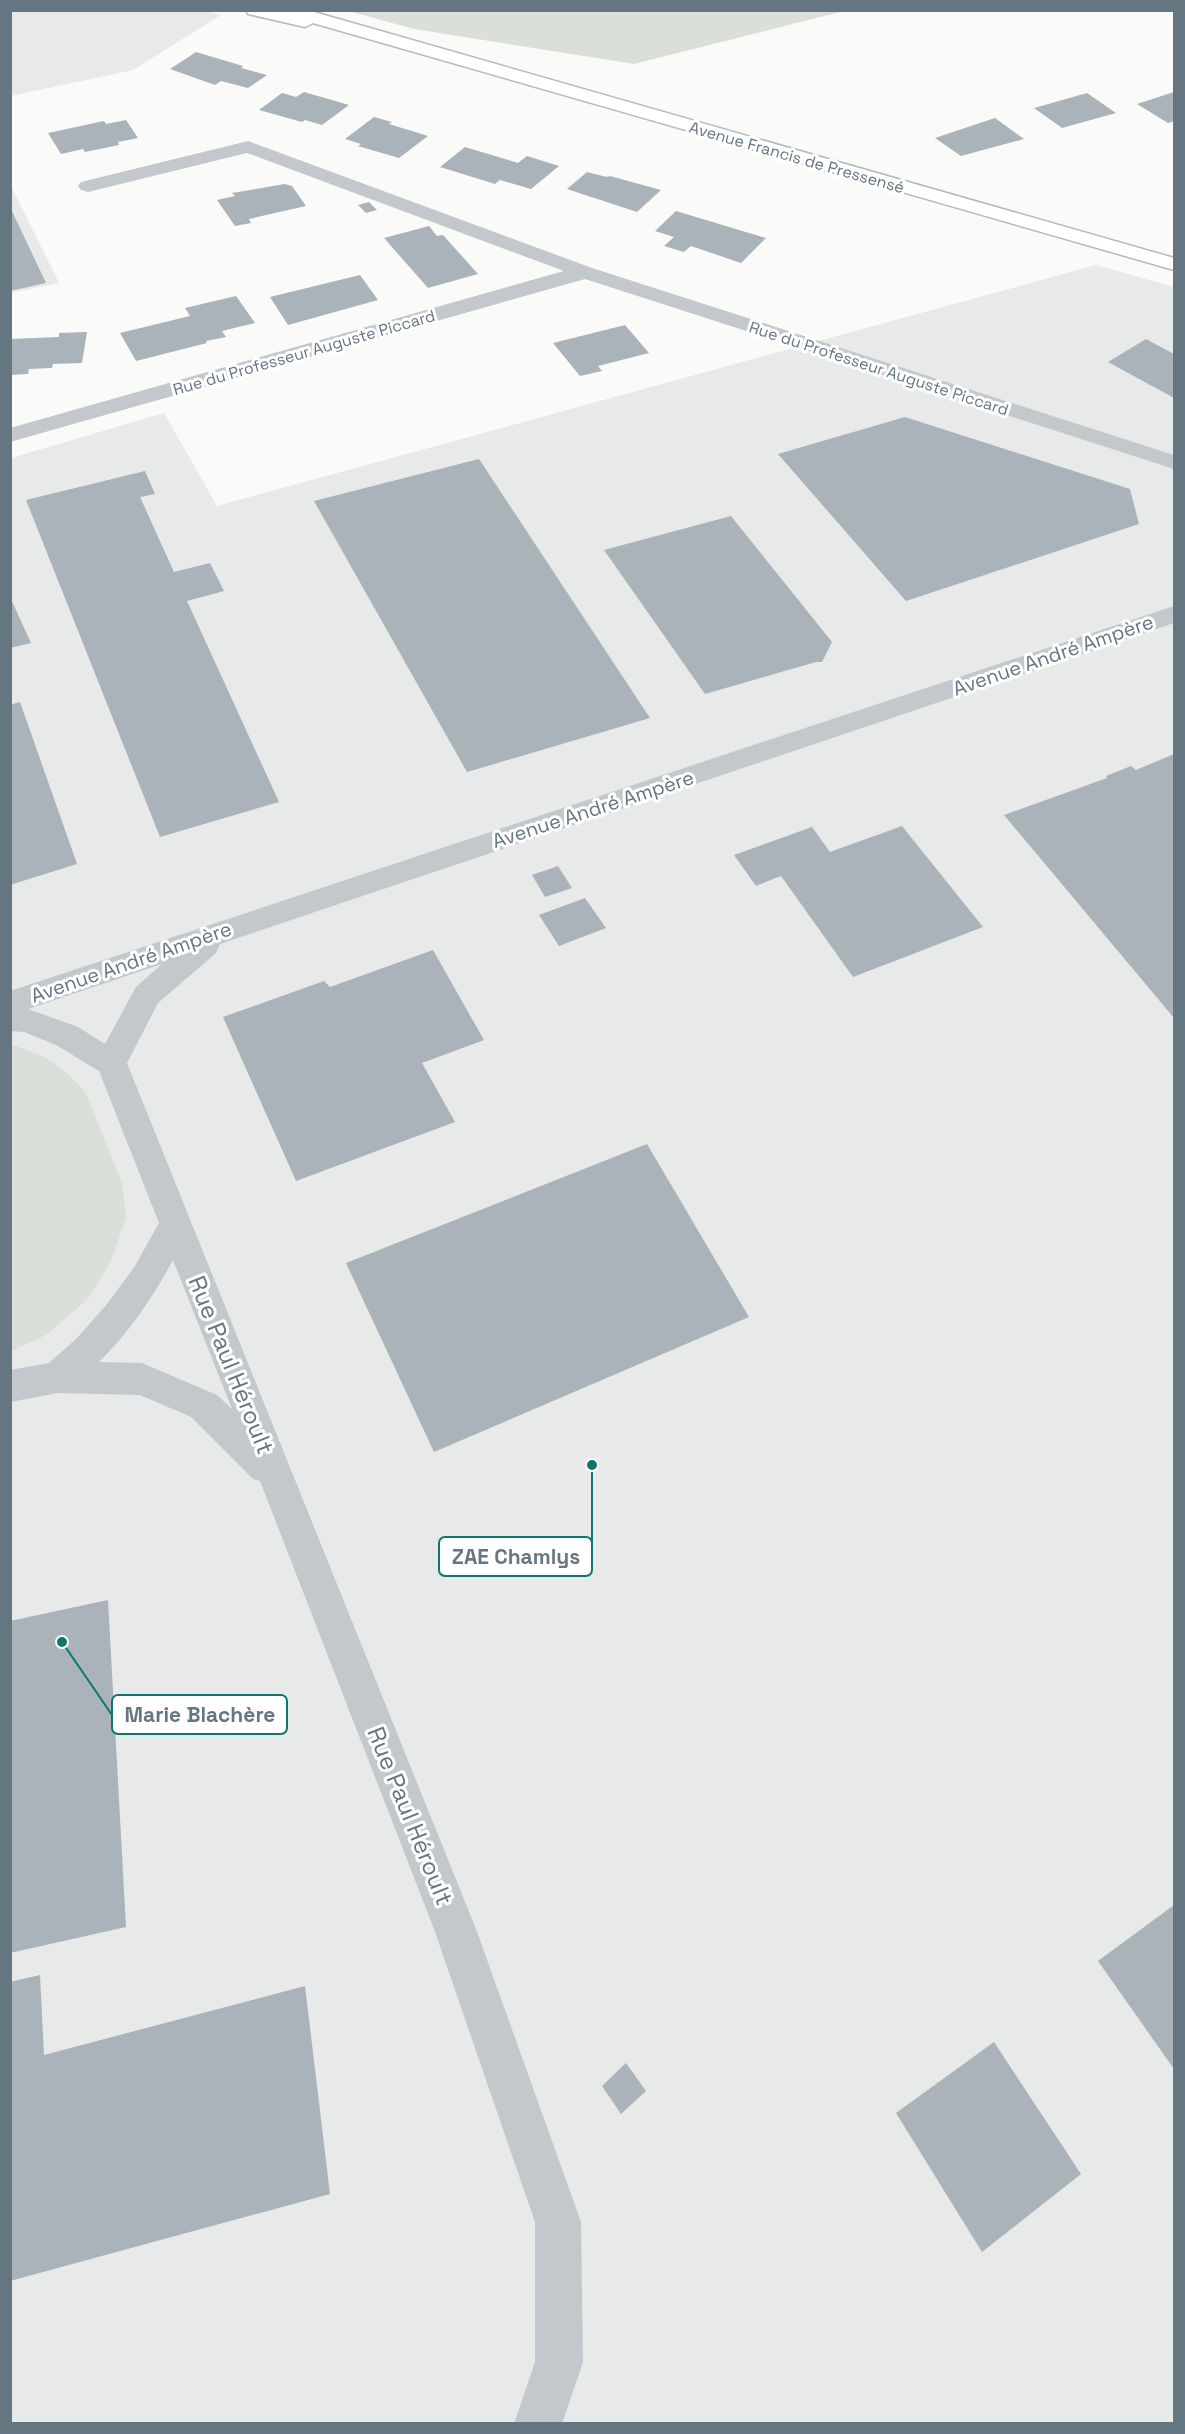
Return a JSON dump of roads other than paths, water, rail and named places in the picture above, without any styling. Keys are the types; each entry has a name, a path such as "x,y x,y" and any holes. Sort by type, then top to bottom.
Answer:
{"main road":[{"name":"Avenue Francis de Pressensé","path":"254,10 421,50"},
{"name":"Avenue Francis de Pressensé","path":"286,10 1174,264"}],"street":[{"name":"Rue du Professeur Auguste Piccard","path":"88,186 248,147 585,272 1174,462"},
{"name":"Rue du Professeur Auguste Piccard","path":"15,433 585,272"},
{"name":"Avenue André Ampère","path":"10,1003 1174,614"},
{"path":"10,1019 26,1020 67,1036 111,1063 147,995 188,958 229,928"},
{"name":"Rue Paul Héroult","path":"111,1063 455,1929 558,2222 559,2362 538,2424"},
{"path":"58,1377 88,1350 119,1315 147,1276 176,1224"},
{"path":"10,1386 58,1377 142,1379 204,1406 274,1474"}],"place":[{"name":"ZAE Chamlys","path":"592,1465"},
{"name":"Marie Blachère","path":"62,1642"}]}
